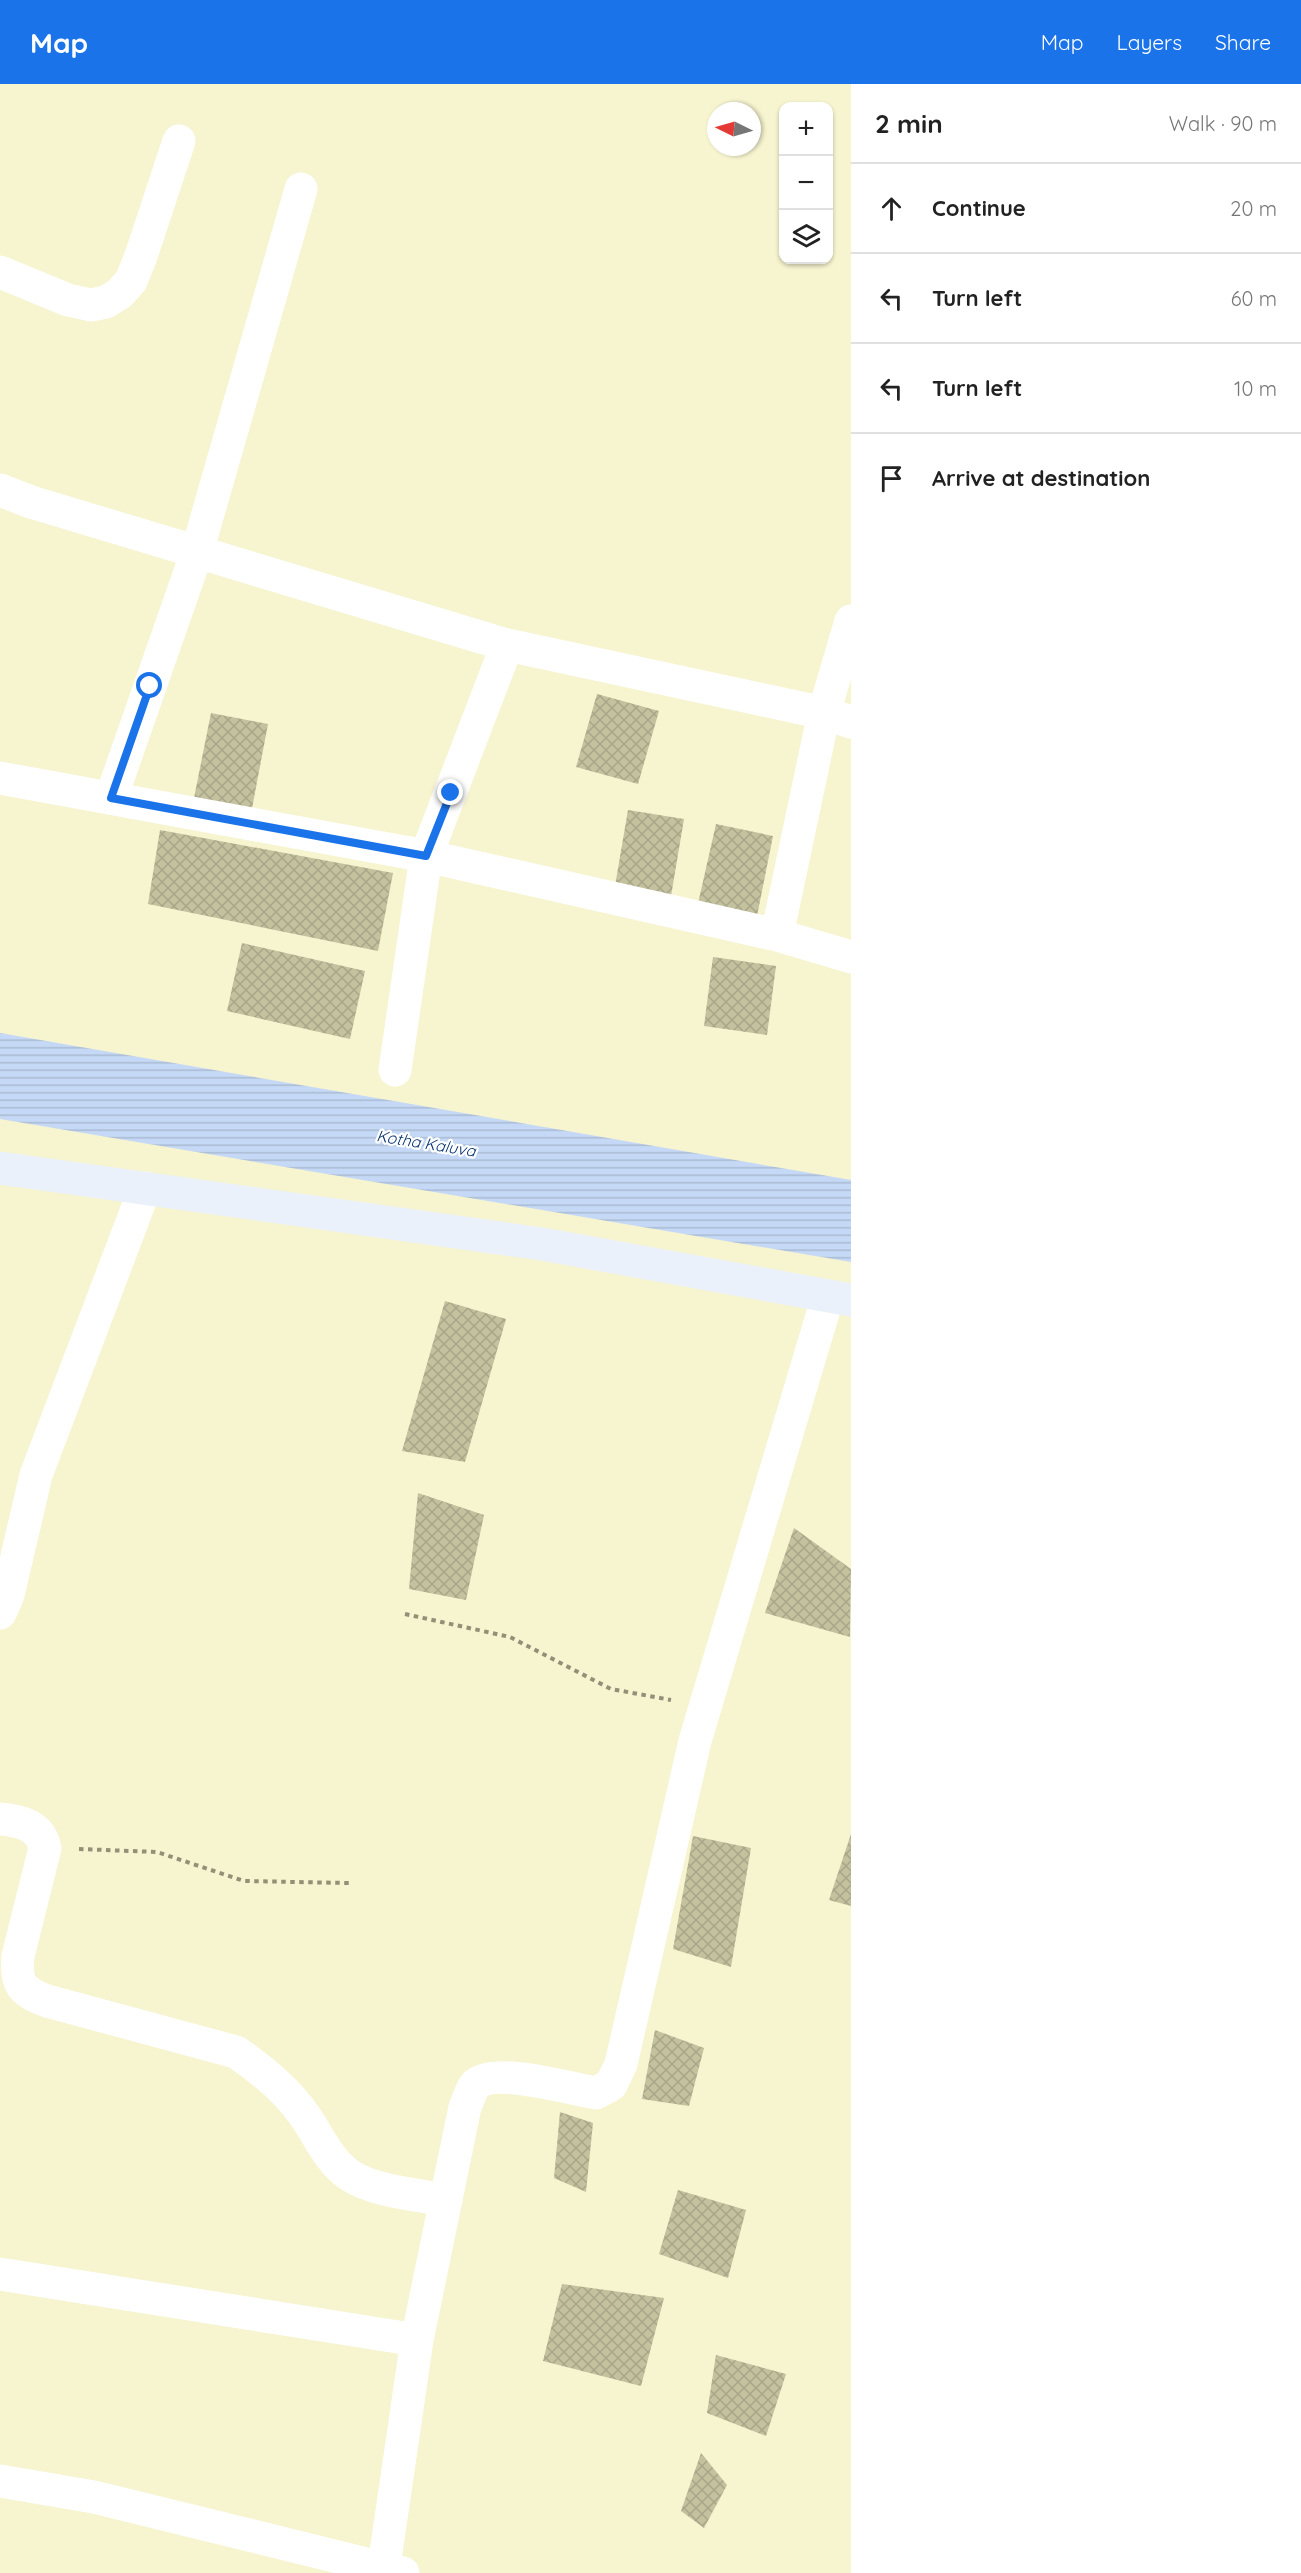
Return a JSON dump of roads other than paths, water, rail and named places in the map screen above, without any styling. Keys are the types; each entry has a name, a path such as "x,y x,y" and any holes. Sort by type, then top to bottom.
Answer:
{"main road":[{"path":"0,1168 542,1244 839,1298"}],"street":[{"path":"0,272 68,300 91,305 106,302 119,294 131,281 141,256 179,141"},
{"path":"111,798 197,552 301,189"},
{"path":"0,490 31,502 507,645 838,717"},
{"path":"777,935 838,717 851,621"},
{"path":"395,1070 426,856 507,645"},
{"path":"0,778 426,856 777,935 851,957"},
{"path":"0,1613 8,1595 36,1475 144,1188"},
{"path":"0,2481 94,2497 390,2571 417,2340 465,2107 475,2085 490,2078 518,2078 596,2093 610,2085 621,2064 695,1741 839,1298"},
{"path":"0,1819 32,1826 43,1836 45,1848 18,1956 16,1969 21,1986 47,2001 236,2052 257,2066 289,2097 303,2113 335,2163 349,2175 368,2184 446,2200"},
{"path":"0,2274 417,2340"}],"water":[{"name":"Kotha Kaluva","path":"0,1033 851,1180 851,1262 0,1119"}]}
